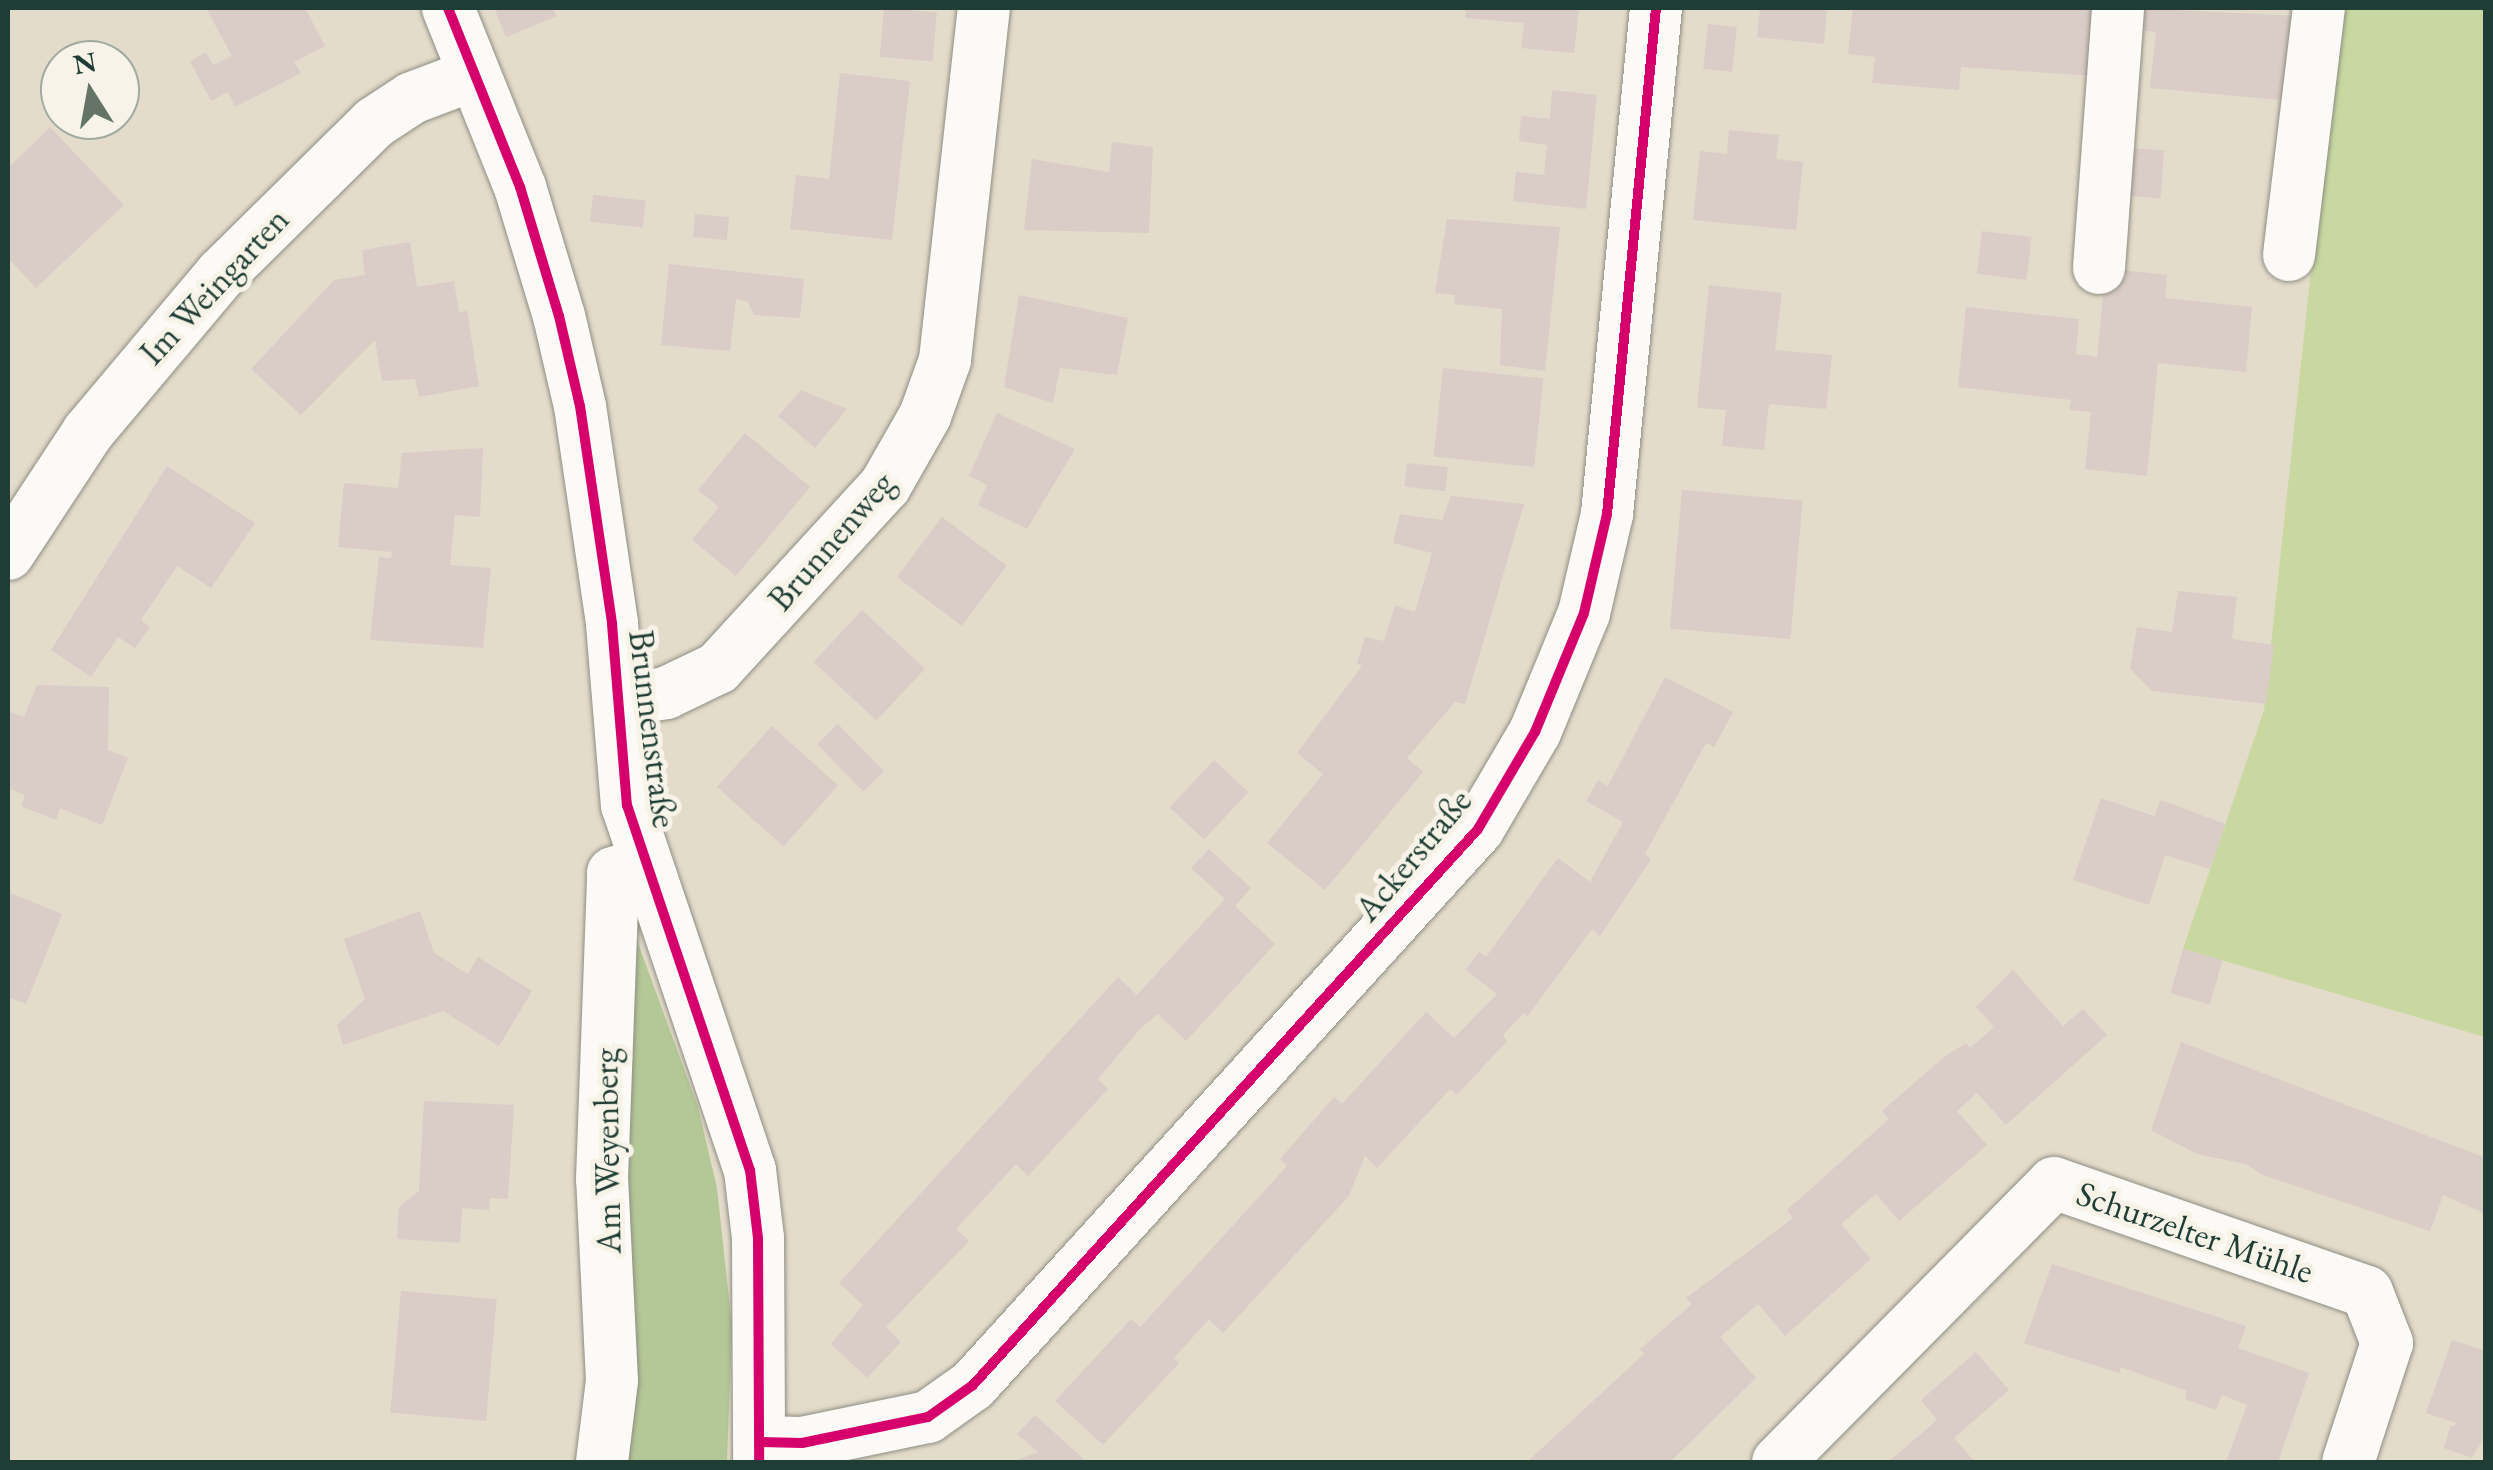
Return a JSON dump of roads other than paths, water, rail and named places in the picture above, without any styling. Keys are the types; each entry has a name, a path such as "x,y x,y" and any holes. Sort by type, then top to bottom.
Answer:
{"street":[{"name":"Brunnenstraße","path":"448,8 532,219 563,334 622,700 627,805 750,1170 758,1238 761,1452"},
{"name":"Brunnenweg","path":"622,700 666,693 718,668 885,486 925,416 945,360 984,8"},
{"name":"Ackerstraße","path":"761,1452 928,1417 973,1385 1478,829 1535,732 1584,613 1607,514 1656,8"},
{"path":"2099,268 2118,8"},
{"path":"2290,254 2319,8"},
{"name":"Im Weingarten","path":"8,554 88,432 151,351 270,224 374,123 412,98 473,75"},
{"name":"Am Weyenberg","path":"602,1462 612,1381 602,1179 612,873 645,863"},
{"name":"Schurzelter Mühle","path":"1778,1462 2054,1182 2367,1292 2388,1344 2348,1462"}]}
